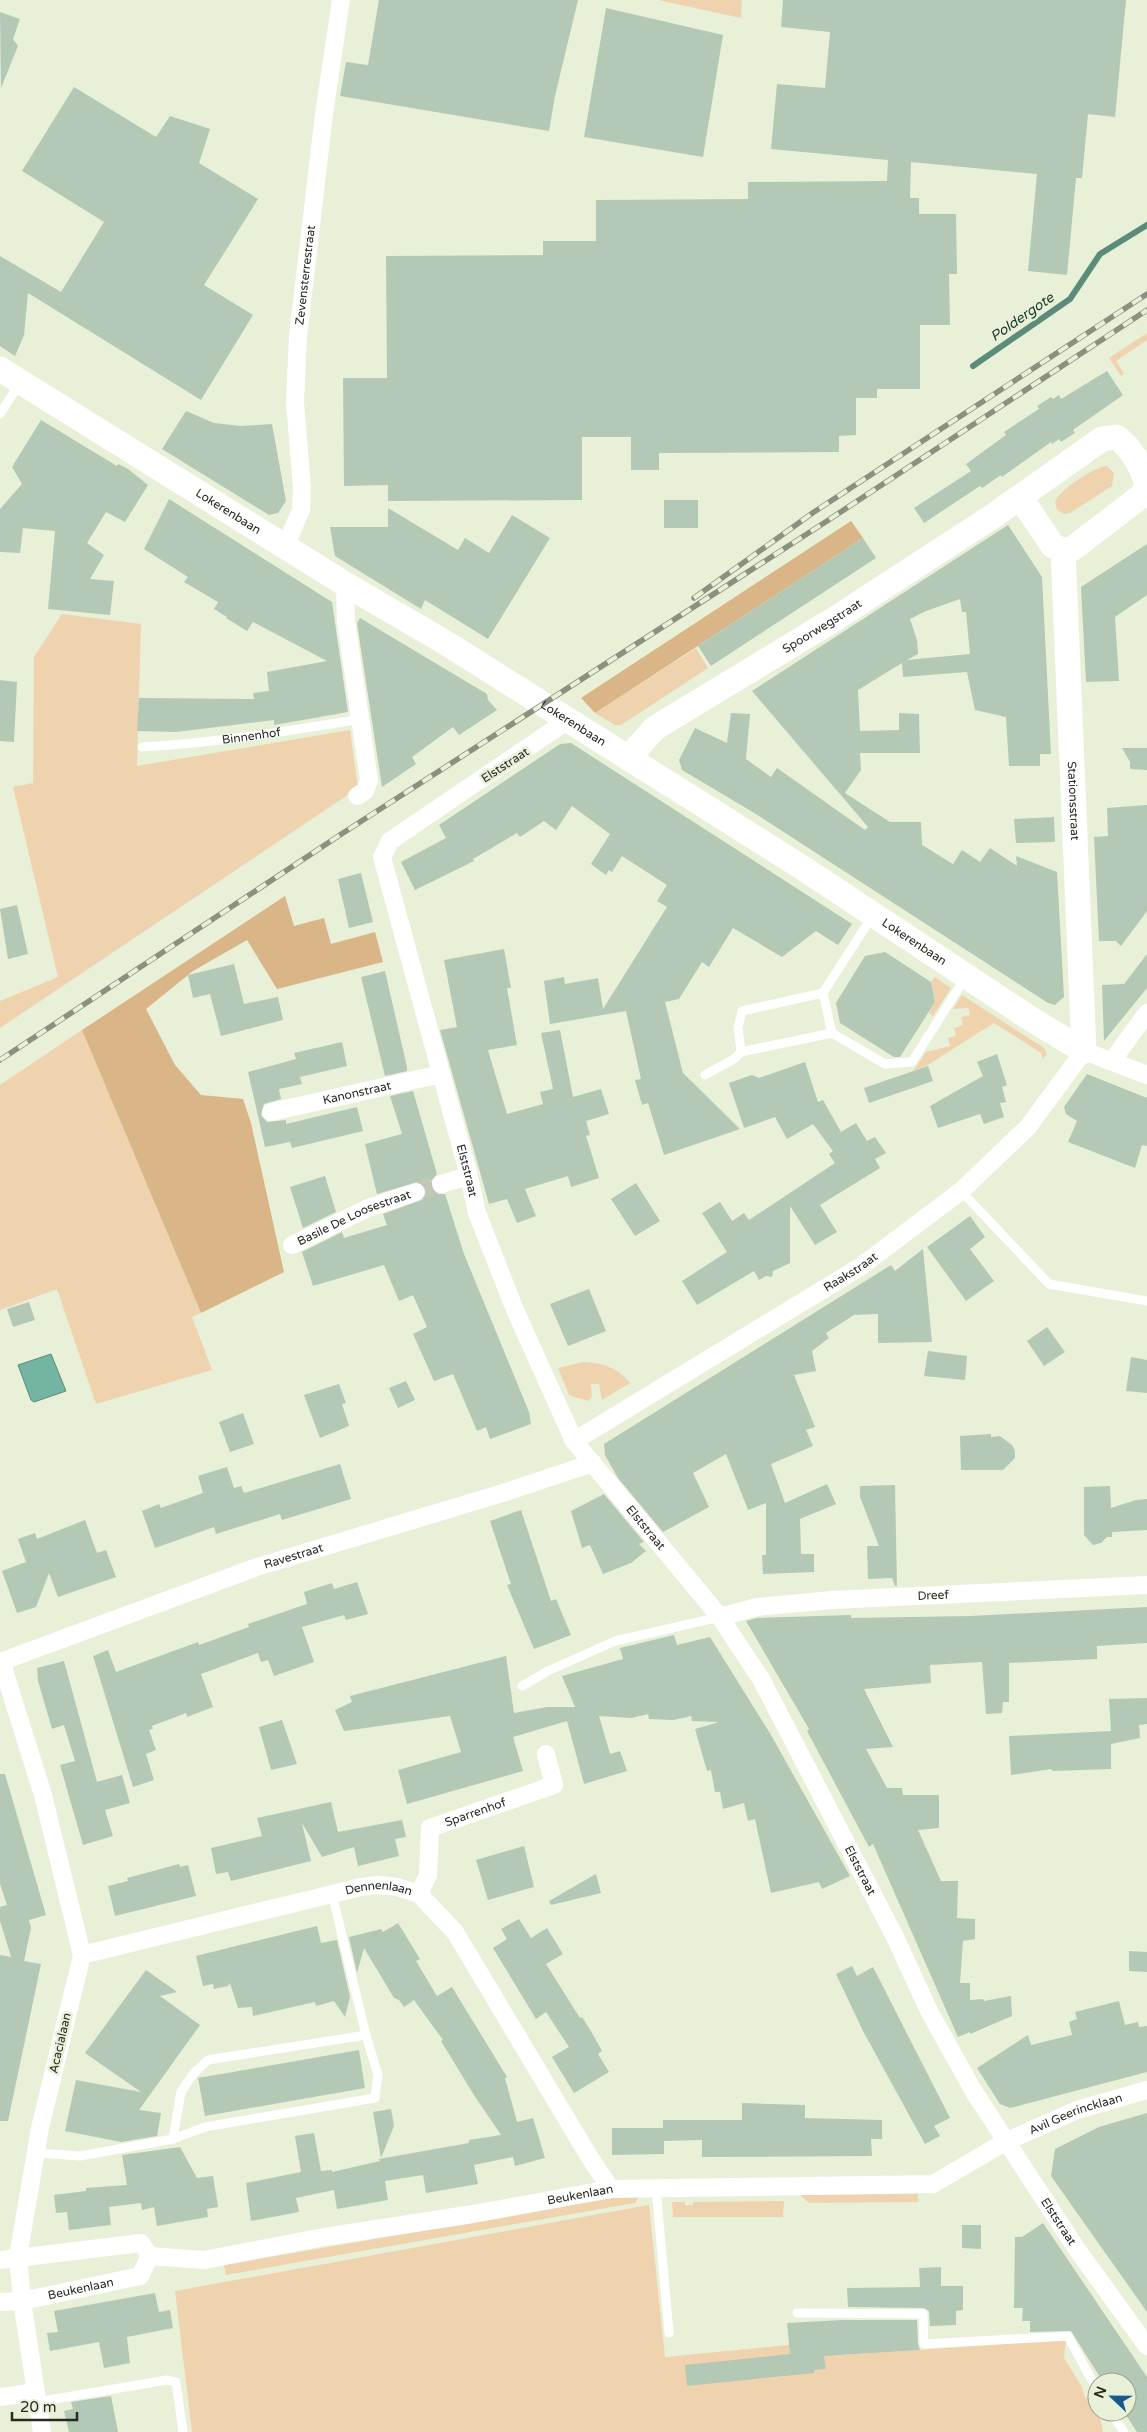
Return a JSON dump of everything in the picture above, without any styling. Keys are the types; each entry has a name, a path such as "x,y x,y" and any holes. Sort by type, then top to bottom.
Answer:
{"street":[{"name":"Zevensterrestraat","path":"285,547 301,510 302,488 295,402 298,336 324,114 341,0"},
{"name":"Lokerenbaan","path":"10,375 345,584 446,643 1084,1052 1112,1060 1147,1075"},
{"name":"Spoorwegstraat","path":"628,758 655,728 833,620 1020,497 1102,439 1116,437 1122,441 1144,472 1147,487"},
{"path":"1020,497 1053,546 1063,550 1072,549 1140,497 1147,487"},
{"name":"Stationsstraat","path":"1063,550 1084,1052"},
{"path":"345,584 346,622 369,780 365,791 357,796"},
{"name":"Elststraat","path":"568,720 390,841 382,856 469,1176 477,1213 515,1310 574,1441 720,1618 761,1679 895,1937 929,2011 974,2092 1076,2248 1147,2346"},
{"path":"1112,1060 1147,1014"},
{"name":"Raakstraat","path":"574,1441 860,1267 961,1191 1028,1126 1084,1052"},
{"name":"Kanonstraat","path":"271,1112 441,1074"},
{"path":"441,1184 469,1176"},
{"name":"Basile De Loosestraat","path":"292,1245 368,1208 416,1192"},
{"name":"Ravestraat","path":"0,1662 257,1567 506,1492 592,1462"},
{"name":"Dreef","path":"720,1618 757,1607 832,1600 1147,1585"},
{"name":"Acacialaan","path":"0,1662 43,1795 82,1955 40,2128 18,2257 22,2301 42,2432"},
{"name":"Sparrenhof","path":"419,1894 428,1874 430,1828 554,1785 546,1754"},
{"name":"Dennenlaan","path":"82,1955 332,1894 378,1885 397,1887 419,1894 455,1932 590,2158 611,2189"},
{"name":"Avil Geerincklaan","path":"1005,2142 1076,2110 1147,2090"},
{"name":"Beukenlaan","path":"0,2302 22,2301 140,2276 150,2256 204,2260 324,2237 473,2214 611,2189 933,2184 1005,2142"},
{"path":"0,2260 141,2242 150,2256"},
{"path":"0,2397 37,2397"}],"lane":[{"path":"0,414 10,375"},
{"name":"Binnenhof","path":"142,747 192,744 266,735 361,719"},
{"path":"741,1052 738,1027 742,1011 823,993 873,915"},
{"path":"705,1075 734,1059 741,1052 832,1033 885,1064 912,1062 967,976"},
{"path":"823,993 832,1033"},
{"path":"961,1191 1049,1284 1147,1302"},
{"path":"522,1686 548,1671 615,1641 720,1618"},
{"path":"37,2153 80,2156 173,2139 205,2127 375,2098 378,2075 366,2035 332,1894"},
{"path":"173,2139 181,2092 193,2074 208,2060 366,2035"},
{"path":"656,2188 669,2333"},
{"path":"797,2313 924,2314 924,2344 1068,2336 1087,2372"},
{"path":"37,2397 167,2380 176,2382 183,2432"}],"shaded area":[{"path":"658,0 742,0 741,18"},
{"path":"1147,333 1147,340 1116,361 1124,374 1121,376 1109,358"},
{"path":"1107,466 1114,473 1112,486 1070,513 1064,514 1057,510 1055,502 1063,492 1086,474"},
{"path":"851,521 863,538 595,713 581,698"},
{"path":"62,614 141,624 137,766 350,730 358,788 0,1028 0,1001 58,977 13,787 33,783 34,657"},
{"path":"696,648 708,668 621,725 615,725 595,713"},
{"path":"285,896 294,926 324,918 331,944 375,932 383,962 277,989 247,940 193,971 146,1009 175,1065 201,1095 243,1099 251,1123 284,1272 201,1313 82,1030"},
{"path":"935,977 951,988 933,1016 929,1013 935,1002 931,982"},
{"path":"962,995 1044,1048 1047,1054 1043,1059 1041,1053 994,1023 928,1065 913,1071 926,1052 950,1046 948,1038 956,1036 954,1028 963,1025 961,1017 970,1015 968,1008 953,1009"},
{"path":"82,1030 201,1313 192,1317 212,1370 96,1404 57,1289 0,1310 0,1085"},
{"path":"583,1362 597,1363 609,1367 620,1373 630,1383 602,1400 599,1384 591,1384 592,1397 588,1401 569,1395 558,1368"},
{"path":"918,2194 918,2202 809,2203 800,2195"},
{"path":"618,2197 639,2197 635,2203 226,2275 224,2265"},
{"path":"784,2201 783,2217 673,2217 672,2202 685,2202 685,2205 693,2205 693,2202"},
{"path":"649,2205 665,2357 840,2340 842,2355 1066,2340 1064,2358 1082,2387 1085,2398 1087,2398 1087,2422 1101,2422 1103,2432 192,2432 175,2291"}],"water":[{"path":"51,1354 66,1391 34,1402 31,1400 18,1365"}],"building":[{"path":"379,0 578,0 555,96 549,131 340,96 346,62 368,65"},
{"path":"783,0 1126,0 1115,117 1088,114 1082,178 1076,178 1067,275 1028,271 1037,174 911,162 910,198 919,198 919,214 956,214 957,274 949,274 950,325 920,325 920,389 877,389 877,398 856,398 856,435 839,436 839,452 659,453 659,470 631,470 631,437 582,437 582,500 388,501 388,485 344,486 343,378 387,378 386,256 543,255 543,241 596,241 596,200 748,199 748,182 887,181 888,160 771,149 777,84 825,88 830,32 781,27"},
{"path":"606,8 723,35 703,157 584,137"},
{"path":"0,12 20,19 13,39 18,46 1,88"},
{"path":"74,87 156,137 170,116 210,129 199,163 258,199 204,285 253,315 201,400 28,293 24,335 15,356 0,346 0,256 61,292 104,222 22,171"},
{"path":"1107,371 1123,395 1073,430 1075,433 1061,442 1059,439 1052,444 1051,442 1002,477 1001,475 982,488 980,486 924,523 914,508 971,471 966,464 1006,435 1004,432 1039,409 1037,406 1051,397 1053,399 1059,395 1061,399"},
{"path":"186,411 214,423 241,426 272,424 286,501 278,513 269,515 162,449"},
{"path":"41,420 117,466 118,464 128,469 148,485 125,522 106,512 87,543 104,555 90,579 114,581 110,615 48,609 55,531 23,528 20,553 0,552 0,509 22,484 12,467"},
{"path":"169,499 332,602 348,712 274,725 274,720 176,732 137,731 139,698 254,699 253,693 269,691 267,672 327,661 253,622 247,631 214,609 218,602 184,582 188,577 144,549"},
{"path":"664,500 698,500 698,528 664,528"},
{"path":"388,508 458,550 465,538 489,553 512,515 550,538 488,639 425,600 421,609 335,556 330,527 388,527"},
{"path":"1008,525 1042,577 1051,754 1040,754 1040,766 1009,766 1006,717 975,710 967,672 903,677 902,663 858,690 860,731 899,730 899,713 919,714 920,753 860,753 861,770 845,793 890,822 921,822 922,845 953,864 962,850 980,862 990,848 1017,866 1016,856 1057,872 1064,997 1055,1005 1048,1003 756,814 682,770 679,760 695,728 727,743 731,713 750,714 746,759 771,777 777,768 865,830 868,827 752,691","holes":["960,599 962,612 966,612 970,654 907,660 918,654 917,640 910,619"]},
{"path":"863,538 876,558 711,666 698,646"},
{"path":"1147,544 1147,595 1115,617 1119,681 1086,682 1081,587"},
{"path":"360,618 487,694 488,700 497,710 459,735 453,727 412,757 416,764 382,787 357,623"},
{"path":"0,680 17,682 14,742 0,741"},
{"path":"571,743 852,924 838,945 816,931 782,957 733,928 709,967 702,962 679,999 665,1002 683,1073 740,1129 664,1155 648,1103 642,1105 635,1080 641,1079 626,1011 550,1024 544,981 564,977 565,984 598,978 603,1009 667,907 657,901 667,885 622,856 612,872 609,870 606,875 591,864 610,834 572,806 556,830 544,821 520,837 517,833 473,859 474,861 415,890 401,862 446,838 439,825 560,744"},
{"path":"1122,748 1147,748 1147,770 1130,769 1130,762"},
{"path":"1147,805 1147,911 1121,946 1116,941 1099,941 1094,837 1108,836 1107,808"},
{"path":"1054,817 1055,842 1016,843 1014,819"},
{"path":"361,873 373,922 349,928 338,879"},
{"path":"17,905 28,954 8,959 0,909"},
{"path":"504,949 511,988 507,988 517,1045 488,1050 507,1114 543,1104 540,1092 553,1089 541,1033 560,1030 573,1097 601,1089 609,1114 586,1121 590,1135 586,1136 599,1178 571,1187 568,1176 525,1189 536,1216 517,1223 507,1199 489,1204 440,1030 457,1027 444,960"},
{"path":"885,952 931,982 935,1002 900,1057 894,1057 840,1023 836,1003 865,956"},
{"path":"1147,954 1147,988 1104,1041 1102,985 1124,984"},
{"path":"234,964 244,1004 278,997 283,1020 221,1036 210,994 193,998 188,975"},
{"path":"385,971 407,1071 385,1076 361,977"},
{"path":"342,1042 347,1066 300,1077 302,1084 279,1089 281,1099 264,1104 261,1115 267,1122 286,1120 286,1124 357,1107 363,1131 292,1148 290,1142 265,1147 248,1072 296,1059 294,1053"},
{"path":"997,1054 1007,1085 1002,1087 1006,1102 1000,1103 1004,1117 984,1124 980,1114 938,1128 930,1106 983,1076 977,1062"},
{"path":"805,1062 818,1102 823,1100 841,1132 856,1123 867,1141 875,1137 886,1153 875,1159 880,1168 820,1205 837,1232 815,1245 790,1206 790,1263 773,1271 772,1277 766,1276 759,1280 754,1271 697,1305 682,1281 727,1252 702,1213 720,1202 732,1221 744,1213 749,1220 835,1163 829,1154 833,1151 813,1124 787,1139 775,1117 744,1128 729,1083 752,1075 759,1078"},
{"path":"928,1066 933,1081 869,1103 864,1088"},
{"path":"1087,1074 1147,1098 1147,1146 1142,1145 1135,1168 1068,1142 1077,1121 1066,1114 1064,1107"},
{"path":"413,1091 437,1174 431,1181 431,1187 438,1194 445,1194 464,1254 529,1412 531,1424 490,1439 486,1427 477,1431 453,1374 434,1381 413,1334 427,1327 413,1295 399,1301 384,1265 313,1286 302,1252 342,1232 344,1238 387,1225 383,1214 424,1199 426,1188 418,1182 377,1194 365,1144 402,1134 390,1096"},
{"path":"325,1176 336,1212 303,1228 290,1187"},
{"path":"636,1183 660,1221 635,1236 611,1199"},
{"path":"970,1216 985,1237 970,1249 994,1281 966,1301 927,1247"},
{"path":"923,1249 932,1342 878,1343 878,1314 854,1315 826,1333 829,1338 812,1351 816,1371 794,1375 815,1427 806,1430 813,1446 771,1464 785,1503 827,1484 836,1504 800,1519 801,1554 814,1554 814,1572 763,1574 762,1555 766,1555 766,1503 748,1510 726,1454 693,1473 709,1507 663,1532 618,1478 605,1455 604,1444 891,1265 895,1271"},
{"path":"589,1289 606,1331 568,1346 550,1304"},
{"path":"29,1302 35,1320 13,1327 7,1309"},
{"path":"1047,1327 1065,1352 1044,1366 1027,1341"},
{"path":"928,1351 967,1356 965,1380 924,1376"},
{"path":"1131,1357 1147,1360 1147,1393 1126,1391"},
{"path":"406,1381 415,1400 398,1408 389,1388"},
{"path":"339,1384 346,1403 342,1404 349,1426 320,1438 304,1395"},
{"path":"243,1413 254,1444 230,1452 219,1422"},
{"path":"991,1434 991,1437 1000,1436 1012,1445 1015,1451 1015,1458 1003,1470 961,1470 960,1436"},
{"path":"340,1464 351,1499 282,1520 280,1514 216,1534 214,1527 155,1548 142,1511 159,1504 161,1508 203,1493 198,1476 227,1467 234,1488 241,1486 244,1493"},
{"path":"895,1485 897,1586 895,1586 892,1578 868,1579 867,1546 879,1546 860,1497 860,1486"},
{"path":"1110,1486 1111,1508 1136,1500 1147,1499 1147,1530 1112,1532 1112,1537 1107,1537 1101,1543 1093,1545 1084,1535 1084,1487"},
{"path":"604,1494 644,1542 639,1544 646,1551 631,1563 603,1574 590,1545 582,1548 571,1511"},
{"path":"521,1510 551,1601 556,1599 571,1635 534,1649 507,1585 511,1584 490,1521"},
{"path":"85,1520 97,1553 106,1550 116,1577 58,1597 49,1573 36,1607 17,1613 2,1571 26,1562 18,1539 35,1533 37,1539"},
{"path":"357,1582 368,1614 346,1620 344,1615 302,1627 314,1662 274,1676 268,1660 261,1662 258,1653 201,1674 213,1707 187,1717 186,1713 152,1726 153,1729 149,1730 156,1750 146,1754 154,1780 133,1787 93,1656 108,1650 116,1672 198,1642 199,1645 249,1627 248,1624 307,1604 304,1592 332,1583 334,1589"},
{"path":"1147,1607 1147,1643 1097,1646 1097,1659 1009,1663 1009,1702 1003,1702 1002,1713 986,1714 982,1662 930,1665 931,1683 864,1689 893,1747 866,1749 887,1788 902,1788 903,1795 939,1795 939,1828 918,1830 941,1881 958,1881 957,1918 975,1919 975,1939 963,1941 960,1983 970,1983 970,2000 983,1999 984,2001 1011,1996 1012,2016 970,2034 970,2032 958,2037 873,1844 869,1847 807,1731 809,1729 746,1621 757,1618 851,1615 851,1618 971,1616"},
{"path":"674,1635 677,1645 710,1637 771,1735 850,1876 822,1889 819,1882 771,1893 755,1819 748,1821 744,1803 723,1809 720,1792 715,1792 711,1770 707,1771 695,1729 719,1722 692,1721 691,1716 674,1720 649,1719 648,1714 632,1718 599,1716 610,1754 620,1751 627,1771 584,1784 567,1721 513,1737 523,1771 407,1804 398,1770 461,1752 450,1716 344,1731 335,1710 352,1702 350,1696 506,1656 514,1713 547,1707 575,1707 562,1676 623,1659 620,1648"},
{"path":"64,1661 97,1782 122,1775 130,1803 105,1810 113,1836 83,1845 60,1765 75,1761 64,1725 52,1729 38,1681 37,1668"},
{"path":"1147,1698 1147,1724 1139,1725 1140,1738 1111,1744 1111,1769 1052,1771 1052,1769 1011,1775 1009,1736 1111,1731 1109,1699"},
{"path":"282,1720 297,1764 271,1770 259,1727"},
{"path":"0,1774 5,1774 46,1915 29,1920 31,1928 24,1961 41,1964 8,2121 0,2121 0,1955 11,1957 0,1921 0,1907 7,1905 0,1884"},
{"path":"331,1802 338,1832 402,1820 406,1837 395,1839 399,1856 358,1866 354,1847 322,1857 302,1823 311,1861 231,1881 228,1872 216,1874 211,1848 262,1836 257,1818"},
{"path":"524,1846 534,1887 488,1900 476,1860"},
{"path":"179,1864 180,1867 188,1865 196,1896 115,1916 108,1886 128,1881 127,1878"},
{"path":"596,1874 601,1893 551,1905 549,1901"},
{"path":"519,1919 531,1938 547,1928 563,1954 546,1964 580,2018 582,2017 592,2033 602,2051 598,2054 609,2072 574,2093 552,2057 569,2047 546,2012 536,2019 493,1948 507,1939 501,1929"},
{"path":"398,1923 420,1959 416,1961 437,1996 452,1987 507,2077 505,2078 517,2122 533,2118 545,2158 515,2166 513,2157 474,2165 478,2184 426,2193 423,2175 385,2181 388,2200 337,2209 334,2190 296,2198 299,2212 251,2221 246,2183 301,2172 295,2136 314,2133 321,2171 332,2170 332,2172 380,2161 379,2159 469,2143 469,2140 501,2135 441,2041 443,2040 414,2000 404,2007 399,2000 394,1998 364,1948 357,1973 349,1937 381,1929 383,1932"},
{"path":"317,1926 321,1943 337,1940 350,1997 345,2017 334,2001 316,2006 315,2002 253,2016 252,2007 238,2008 230,1983 228,1986 214,1989 213,1984 203,1986 196,1956"},
{"path":"1129,1951 1147,1952 1147,1972 1129,1971"},
{"path":"852,1966 857,1976 873,1967 950,2118 934,2126 940,2136 925,2144 863,2031 836,1974"},
{"path":"146,1970 177,1992 160,1996 200,2025 139,2110 161,2113 157,2136 121,2142 65,2131 76,2080 141,2092 85,2053"},
{"path":"1119,2001 1125,2025 1138,2022 1139,2027 1147,2026 1147,2072 1010,2108 1000,2104 977,2068 1028,2035 1031,2045 1072,2035 1069,2022 1077,2019 1075,2012"},
{"path":"359,2050 365,2088 205,2116 198,2078"},
{"path":"742,2103 805,2105 805,2118 882,2120 882,2139 871,2139 872,2156 702,2157 702,2140 664,2141 664,2154 612,2155 612,2128 663,2128 663,2120 742,2120"},
{"path":"391,2109 394,2126 381,2158 373,2112"},
{"path":"1147,2113 1147,2312 1051,2176 1055,2149 1099,2127"},
{"path":"180,2147 197,2178 213,2176 218,2207 207,2209 208,2217 157,2226 154,2207 142,2210 141,2203 109,2207 111,2225 69,2230 67,2212 56,2213 54,2195 86,2191 86,2188 127,2185 122,2155"},
{"path":"1043,2223 1147,2377 1147,2432 1137,2432 1130,2422 1137,2422 1137,2372 1097,2372 1071,2331 1030,2332 1030,2321 1022,2321 1023,2308 1014,2308 1015,2237 1022,2237"},
{"path":"962,2225 981,2225 981,2249 962,2248"},
{"path":"941,2267 941,2286 963,2286 963,2310 956,2311 956,2325 930,2326 929,2311 924,2308 848,2307 847,2288 920,2287 919,2268"},
{"path":"155,2293 159,2312 170,2310 173,2328 127,2337 130,2363 104,2368 99,2342 50,2351 47,2333 58,2332 54,2311"},
{"path":"842,2320 917,2320 920,2350 824,2356 826,2369 814,2370 814,2373 687,2386 685,2365 790,2354 787,2323"},
{"path":"111,2396 118,2432 69,2432 64,2411 73,2409 71,2402"}],"waterway":[{"name":"Poldergote","path":"973,366 1070,299 1100,254 1147,225"}],"tunnel":[{"path":"416,1192 441,1184"}],"railway":[{"path":"694,598 814,512 1147,294"},
{"path":"0,1060 343,833 827,521 1147,310"}]}
